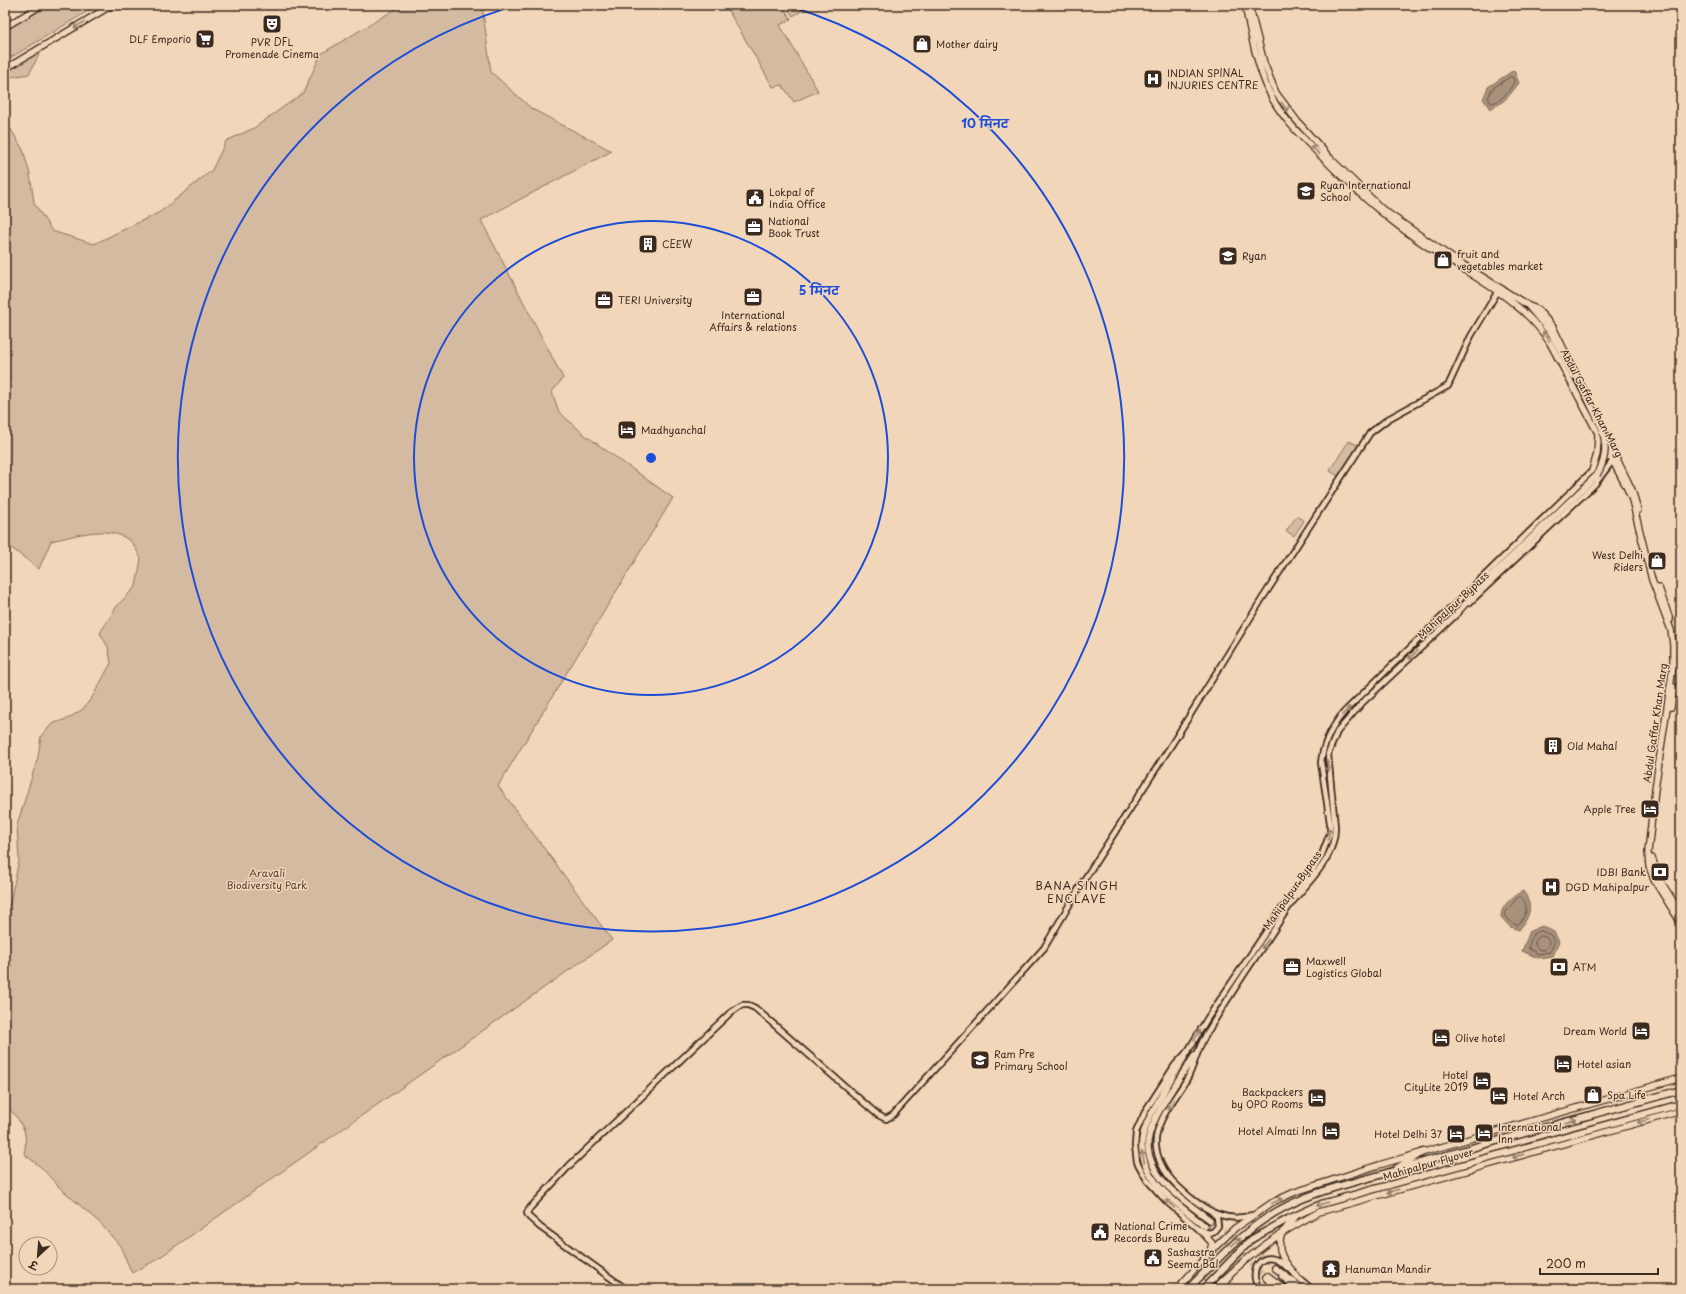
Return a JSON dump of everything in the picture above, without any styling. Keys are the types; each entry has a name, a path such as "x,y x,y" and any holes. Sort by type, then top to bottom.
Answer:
{"highway":[{"name":"Mahipalpur Flyover","path":"1391,1172 1681,1090"},
{"name":"Mahipalpur Flyover","path":"1203,1289 1252,1239 1298,1213 1321,1204 1681,1104"},
{"path":"1188,1289 1236,1241 1264,1219 1287,1206 1312,1196 1391,1172 1423,1152"},
{"path":"1284,1231 1298,1213"}],"main road":[{"path":"5,27 42,5"},
{"path":"5,69 112,5"},
{"name":"Abdul Gaffar Khan Marg","path":"1245,5 1265,80 1272,97 1286,119 1341,176 1375,208 1438,254 1498,291 1530,317 1546,337 1634,494 1651,565 1672,623 1676,642 1673,698 1657,795 1651,853 1652,862 1660,880 1681,914"},
{"name":"Abdul Gaffar Khan Marg","path":"1249,5 1264,63 1276,93 1297,121 1330,158 1382,209 1454,259 1536,309 1544,315 1557,333 1630,495 1649,570 1670,630 1673,645 1673,667 1655,789 1648,852 1649,866 1654,880 1681,923"},
{"path":"1457,613 1485,582 1597,475 1603,465 1606,444 1551,333 1529,306"},
{"path":"1592,471 1597,454 1600,433"},
{"path":"1188,1051 1148,1119 1143,1131 1142,1152 1147,1170 1158,1186 1203,1228 1212,1244 1210,1252"},
{"path":"1195,1055 1155,1121 1148,1142 1153,1165 1163,1180 1185,1201 1210,1220"},
{"path":"1177,1289 1210,1252 1235,1228 1253,1214 1273,1202 1295,1192 1423,1152 1681,1078"},
{"path":"1214,1289 1233,1270 1258,1249 1284,1231 1319,1212 1681,1111"},
{"path":"1284,1231 1279,1241 1280,1251 1285,1263 1297,1276"},
{"path":"1296,1289 1276,1269 1303,1289"},
{"path":"1222,1289 1233,1270"},
{"path":"1276,1289 1267,1277 1285,1289"}],"street":[{"path":"626,1289 540,1227 528,1216 530,1208 570,1165 691,1049 730,1013 742,1005 748,1005 755,1008 878,1115 886,1119 893,1115 1044,948 1096,862 1172,744 1262,599 1370,433 1388,419 1448,386 1471,336 1498,291"},
{"name":"Mahipalpur Bypass","path":"1188,1051 1207,1019 1280,911 1311,873 1323,852 1330,833 1330,823 1321,763 1322,752 1334,725 1345,712 1592,471 1613,457"},
{"name":"Mahipalpur Bypass","path":"1253,1214 1242,1218 1228,1218 1212,1212 1171,1180 1159,1161 1156,1147 1156,1136 1188,1075 1195,1055 1223,1007 1288,908 1315,877 1330,851 1335,838 1335,827 1328,754 1337,732 1363,702 1595,484 1613,457"},
{"path":"1203,1228 1209,1233 1217,1228 1218,1220 1212,1212"},
{"path":"1260,1289 1255,1282 1254,1272 1264,1260 1271,1259 1277,1260 1312,1289"}],"green space":[{"path":"50,5 98,5 5,61 5,30"},
{"name":"Aravali Biodiversity Park","path":"402,5 482,5 491,72 532,109 612,151 481,220 563,378 552,392 559,412 586,436 673,498 498,786 612,940 156,1260 132,1273 120,1246 100,1223 58,1186 42,1168 24,1154 25,1138 22,1126 5,1104 5,910 10,903 19,860 17,825 38,757 41,736 52,724 69,718 83,709 93,696 111,663 108,647 100,633 117,606 136,586 141,559 129,540 120,535 111,533 101,532 81,534 51,541 39,569 5,543 5,127 9,126 23,150 30,174 34,203 52,231 94,244 160,212 212,170 226,141 254,128 303,93 321,54"},
{"path":"725,5 782,5 791,19 780,25 818,91 794,102 782,85 773,87"},
{"path":"786,5 812,5 793,16"},
{"path":"41,51 29,74 5,78 5,72"},
{"path":"1349,441 1358,445 1358,448 1340,476 1338,476 1330,471"},
{"path":"1297,516 1304,521 1294,536 1286,531"}],"water":[{"path":"1514,70 1519,83 1506,98 1490,109 1483,99 1488,87"},
{"path":"1523,891 1529,901 1529,911 1526,920 1519,930 1510,927 1501,917 1505,905 1515,895"},
{"path":"1542,926 1554,932 1559,942 1553,956 1538,958 1522,951 1530,931"}],"tunnel":[{"path":"1210,1220 1256,1252 1275,1268"},
{"path":"1205,1226 1248,1261 1266,1278"}],"place":[{"name":"PVR DFL Promenade Cinema","path":"272,24"},
{"name":"DLF Emporio","path":"205,39"},
{"name":"Mother dairy","path":"922,44"},
{"name":"INDIAN SPINAL INJURIES CENTRE","path":"1153,79"},
{"name":"Ryan International School","path":"1306,191"},
{"name":"Lokpal of India Office","path":"755,198"},
{"name":"National Book Trust","path":"754,227"},
{"name":"CEEW","path":"648,244"},
{"name":"Ryan","path":"1228,256"},
{"name":"fruit and vegetables market","path":"1443,260"},
{"name":"International Affairs & relations","path":"753,297"},
{"name":"TERI University","path":"604,300"},
{"name":"Madhyanchal","path":"627,430"},
{"name":"West Delhi Riders","path":"1657,561"},
{"name":"Old Mahal","path":"1553,746"},
{"name":"Apple Tree","path":"1650,809"},
{"name":"IDBI Bank","path":"1660,872"},
{"name":"DGD Mahipalpur","path":"1551,887"},
{"name":"Maxwell Logistics Global","path":"1292,967"},
{"name":"ATM","path":"1559,967"},
{"name":"Dream World","path":"1641,1031"},
{"name":"Olive hotel","path":"1441,1038"},
{"name":"Ram Pre Primary School","path":"980,1060"},
{"name":"Hotel asian","path":"1563,1064"},
{"name":"Hotel CityLite 2019","path":"1482,1081"},
{"name":"Spa Life","path":"1593,1095"},
{"name":"Hotel Arch","path":"1499,1096"},
{"name":"Backpackers by OPO Rooms","path":"1317,1098"},
{"name":"Hotel Almati Inn","path":"1331,1131"},
{"name":"International Inn","path":"1484,1133"},
{"name":"Hotel Delhi 37","path":"1456,1134"},
{"name":"National Crime Records Bureau","path":"1100,1232"},
{"name":"Sashastra Seema Bal","path":"1153,1258"},
{"name":"Hanuman Mandir","path":"1331,1269"}],"district":[{"name":"BANA SINGH ENCLAVE","path":"1077,892"}]}
